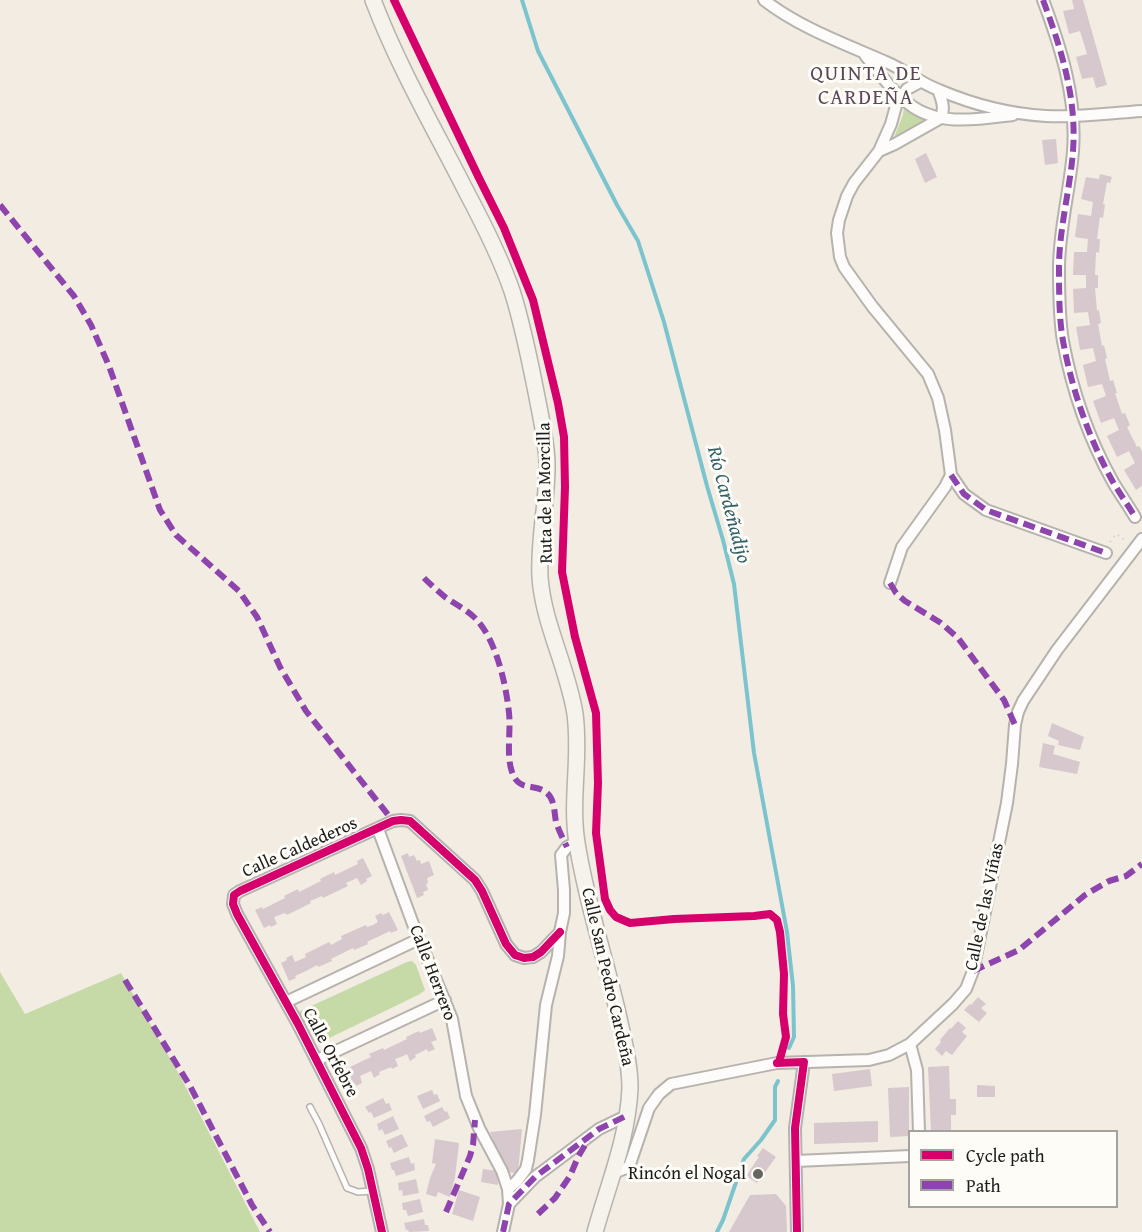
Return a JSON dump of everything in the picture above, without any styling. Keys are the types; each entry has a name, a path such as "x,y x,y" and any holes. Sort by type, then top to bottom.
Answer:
{"main road":[{"name":"Calle San Pedro Cardeña","path":"373,0 392,45 495,249 513,294 545,440 546,500 540,577 547,614 569,685 575,713 574,826 616,1006 629,1073 630,1090 614,1173 594,1230"}],"street":[{"path":"764,0 778,11 806,26 890,64 920,82 966,100 1023,114 1048,116 1142,111"},
{"path":"1043,0 1072,97 1073,148 1059,266 1063,339 1072,382 1090,434 1113,482 1135,517"},
{"path":"863,53 900,97 910,106 923,112 940,118 963,119 1023,114"},
{"path":"920,82 912,85 900,97 879,151 854,183 847,196 837,233 840,257 844,267 872,306 928,374 938,398 951,475 964,494 986,510 1106,553"},
{"path":"879,151 940,118 944,111 938,90"},
{"path":"890,583 902,547 951,475"},
{"name":"Calle de las Viñas","path":"614,1173 629,1167 649,1108 671,1084 777,1063 869,1060 889,1055 910,1044 966,989 974,971 1007,803 1015,725 1021,707 1057,650 1142,539"},
{"name":"Calle Caldederos","path":"234,895 393,821 410,821 475,880 506,944 515,955 524,958 533,957 560,932"},
{"name":"Calle Herrero","path":"378,829 452,1019 466,1096 508,1189 509,1204 503,1232"},
{"path":"508,1189 526,1169 546,1005 558,956 564,913 561,855 577,842"},
{"name":"Calle Orfebre","path":"234,895 233,904 237,914 317,1060 361,1148 374,1191 382,1232"},
{"path":"286,1002 419,939"},
{"path":"317,1060 445,1000"},
{"path":"910,1044 917,1070 919,1130"},
{"path":"797,1232 795,1128 804,1062"},
{"path":"509,1204 535,1177 562,1155 598,1129 626,1116"},
{"path":"796,1161 908,1156"}],"lane":[{"path":"310,1107 347,1188 358,1192 374,1191"}],"path":[{"path":"1120,537 1125,540"}],"green space":[{"path":"904,107 927,121 893,140 903,115"},
{"path":"412,961 416,965 425,990 317,1044 298,1012"},
{"path":"0,972 25,1014 121,973 180,1076 260,1232 0,1232"}],"building":[{"path":"1072,0 1083,0 1107,85 1096,88 1093,77 1082,79 1076,57 1087,54 1080,31 1069,34 1063,11 1074,9"},
{"path":"1056,139 1058,163 1045,165 1042,140"},
{"path":"926,153 937,177 925,183 915,159"},
{"path":"1100,174 1112,177 1110,183 1107,182 1103,218 1100,217 1097,239 1100,239 1099,253 1096,252 1095,275 1098,275 1098,288 1095,288 1097,311 1099,310 1101,323 1098,324 1107,358 1105,359 1110,381 1113,380 1122,414 1125,413 1130,425 1127,427 1137,447 1139,446 1142,451 1142,486 1136,490 1124,470 1135,463 1129,451 1117,457 1107,436 1119,430 1114,418 1101,423 1093,401 1106,396 1102,384 1088,387 1083,365 1096,361 1093,348 1080,350 1076,327 1090,325 1088,312 1074,313 1073,289 1086,288 1086,275 1073,275 1074,252 1087,252 1088,239 1075,237 1078,214 1091,216 1093,202 1081,199 1086,177 1099,179"},
{"path":"1052,723 1084,737 1080,750 1058,745 1059,741 1048,736"},
{"path":"1043,743 1055,746 1053,754 1080,762 1077,774 1039,767"},
{"path":"408,853 409,857 414,855 417,861 420,860 421,864 429,861 434,875 427,878 428,890 417,898 401,856"},
{"path":"363,858 372,876 366,879 367,881 361,885 357,878 346,883 348,886 323,898 322,896 310,901 311,903 287,915 285,913 274,917 277,924 264,928 255,910 262,907 263,909 298,889 299,892 334,872 335,875 358,864 357,861"},
{"path":"389,912 398,930 391,933 390,931 354,950 353,948 331,959 332,961 318,967 317,965 289,981 281,963 287,960 286,958 292,955 295,962 306,957 305,954 329,942 331,945 342,939 341,936 366,925 367,927 373,925 378,922 375,916"},
{"path":"978,997 986,1004 981,1008 987,1013 979,1022 964,1010"},
{"path":"958,1021 966,1028 962,1032 967,1036 952,1055 946,1051 942,1056 935,1049 941,1042 940,1040"},
{"path":"432,1028 437,1040 431,1042 435,1049 428,1052 427,1049 415,1055 416,1057 410,1061 407,1054 395,1059 398,1066 379,1072 380,1074 374,1078 371,1071 360,1076 362,1083 348,1086 340,1068 347,1065 348,1068 371,1057 369,1054 383,1048 384,1050 419,1031 420,1033"},
{"path":"949,1066 950,1099 956,1099 956,1115 951,1115 951,1130 931,1130 928,1067"},
{"path":"870,1069 872,1086 834,1091 832,1074"},
{"path":"977,1085 995,1086 995,1097 977,1097"},
{"path":"909,1087 908,1136 890,1137 888,1088"},
{"path":"432,1090 440,1101 423,1109 417,1096"},
{"path":"383,1098 392,1110 374,1118 365,1107"},
{"path":"442,1107 450,1118 433,1127 424,1116"},
{"path":"393,1116 399,1129 385,1135 382,1129 379,1131 377,1124"},
{"path":"878,1121 878,1142 814,1144 814,1123"},
{"path":"522,1129 518,1173 505,1172 490,1132"},
{"path":"402,1134 408,1146 394,1153 386,1141"},
{"path":"435,1139 459,1143 450,1197 438,1192 436,1197 426,1194 436,1164 432,1163"},
{"path":"763,1148 776,1157 757,1183 746,1176"},
{"path":"409,1157 411,1164 414,1163 415,1170 396,1176 390,1163"},
{"path":"483,1169 497,1171 498,1185 481,1182"},
{"path":"416,1179 419,1193 403,1196 402,1190 399,1191 398,1183"},
{"path":"459,1190 480,1197 473,1221 452,1214"},
{"path":"776,1194 786,1206 787,1232 729,1232 750,1195"},
{"path":"420,1199 423,1212 408,1216 406,1210 403,1210 402,1203"},
{"path":"424,1219 429,1231 409,1232 406,1230 404,1223"}],"waterway":[{"name":"Río Cardeñadijo","path":"522,0 538,51 617,205 638,241 664,322 723,540 734,584 754,753 787,932 793,986 794,1037 789,1048"},
{"name":"Río Cardeñadijo","path":"717,1232 744,1159 775,1120 775,1087 778,1081"}],"marked path":[{"path":"1043,0 1056,36 1073,112 1073,151 1059,253 1063,341 1076,396 1089,431 1104,466 1135,517"},
{"path":"0,205 74,296 91,325 109,366 160,510 176,535 239,591 257,617 280,667 306,711 393,821"},
{"path":"951,475 964,494 986,510 1106,553"},
{"path":"424,578 445,597 475,618 489,638 499,662 505,689 509,713 509,758 512,772 522,785 541,789 549,795 554,806 556,822 567,847"},
{"path":"890,583 905,601 941,623 958,638 1004,700 1015,725"},
{"path":"973,971 1019,950 1085,895 1109,881 1126,876 1142,864"},
{"path":"125,980 190,1086 252,1205 270,1232"},
{"path":"503,1232 509,1204 535,1177 599,1129 626,1116"},
{"path":"446,1212 470,1156 475,1120"},
{"path":"538,1214 555,1198 570,1176 588,1140"}],"cycle path":[{"name":"Ruta de la Morcilla","path":"394,0 504,228 533,300 558,403 564,437 562,572 575,637 596,713 598,783 596,833 605,899 616,917 630,923 770,914 777,920 784,974 783,1014 786,1037 777,1063"},
{"path":"382,1232 361,1148 298,1024 237,914 233,904 234,895 393,821 410,821 475,880 506,944 515,955 524,958 533,957 560,932"},
{"path":"777,1063 804,1062 795,1128 797,1232"}],"place":[{"name":"Rincón el Nogal","path":"758,1174"}],"district":[{"name":"QUINTA DE CARDEÑA","path":"866,87"}]}
